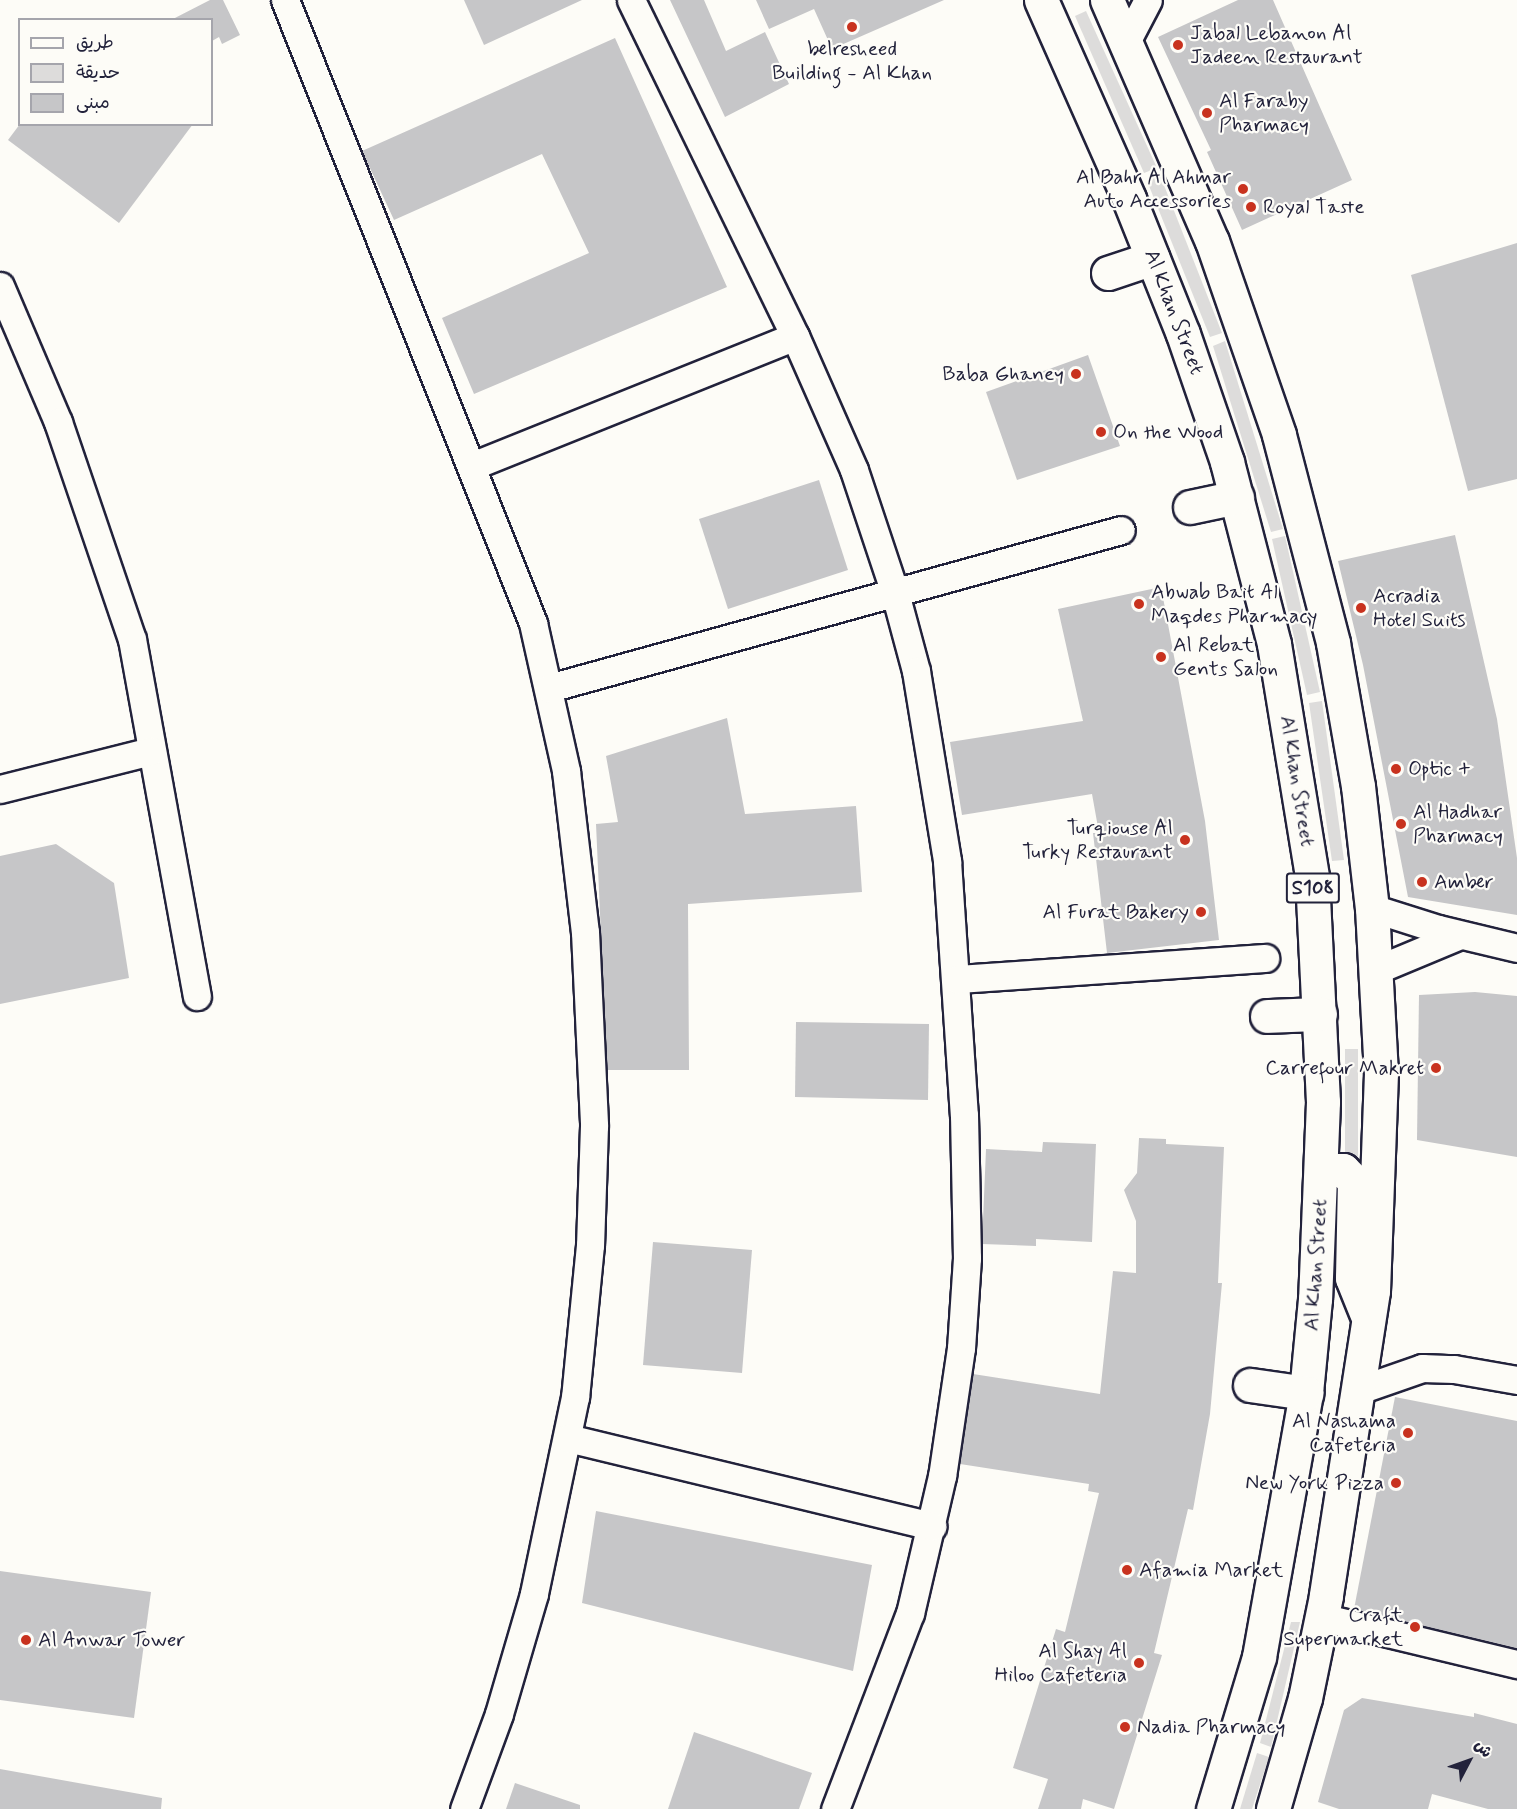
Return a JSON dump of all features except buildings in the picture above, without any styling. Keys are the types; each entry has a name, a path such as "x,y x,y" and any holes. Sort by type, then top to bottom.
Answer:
{"main road":[{"name":"Al Khan Street","path":"1041,0 1153,258 1203,387 1238,497 1268,615 1302,804 1312,877 1320,1014 1322,1170 1306,1393 1259,1657 1213,1809"},
{"name":"S108","path":"1107,0 1220,263 1260,375 1299,503 1347,714 1372,908 1377,970 1381,1141 1370,1320 1322,1617 1305,1698 1273,1809"},
{"path":"1108,273 1153,258"},
{"path":"1190,507 1238,497"},
{"path":"1267,1016 1320,1014"},
{"path":"1322,1170 1343,1170 1354,1181 1352,1278 1370,1320"},
{"path":"1250,1385 1306,1393"}],"street":[{"path":"285,0 533,623 566,771 585,932 594,1126 590,1245 567,1438 534,1594 499,1714 464,1809"},
{"path":"631,0 795,336 854,470 895,593 916,671 939,797 957,979 967,1258 950,1437 933,1526 910,1613 835,1809"},
{"path":"1126,42 1148,0"},
{"path":"0,285 58,422 98,530 132,639 196,996"},
{"path":"472,466 795,336"},
{"path":"549,688 1120,530"},
{"path":"0,789 151,751"},
{"path":"1372,908 1460,935 1517,948"},
{"path":"1377,970 1460,935"},
{"path":"957,979 1265,958"},
{"path":"1359,1390 1391,1376 1431,1368 1517,1380"},
{"path":"567,1438 933,1526"},
{"path":"1322,1617 1517,1664"}],"green space":[{"path":"1086,11 1157,168 1144,173 1075,16"},
{"path":"1160,175 1222,333 1210,337 1147,181"},
{"path":"1225,341 1283,529 1271,532 1213,346"},
{"path":"1285,536 1320,692 1307,695 1272,539"},
{"path":"1322,701 1344,860 1332,861 1309,703"},
{"path":"1345,1049 1358,1049 1358,1156 1345,1156"},
{"path":"1291,1622 1300,1622 1271,1747 1260,1743"},
{"path":"1257,1753 1269,1757 1252,1809 1240,1809"}],"place":[{"name":"belresheed Building - Al Khan","path":"852,27"},
{"name":"Jabal Lebanon Al Jadeen Restaurant","path":"1178,45"},
{"name":"Al Faraby Pharmacy","path":"1207,113"},
{"name":"Al Bahr Al Ahmar Auto Accessories","path":"1243,189"},
{"name":"Royal Taste","path":"1251,207"},
{"name":"Baba Ghaney","path":"1076,374"},
{"name":"On the Wood","path":"1101,432"},
{"name":"Abwab Bait Al Maqdes Pharmacy","path":"1139,604"},
{"name":"Acradia Hotel Suits","path":"1361,608"},
{"name":"Al Rebat Gents Salon","path":"1161,657"},
{"name":"Optic +","path":"1396,769"},
{"name":"Al Hadhar Pharmacy","path":"1401,824"},
{"name":"Turqiouse Al Turky Restaurant","path":"1185,840"},
{"name":"Amber","path":"1422,882"},
{"name":"Al Furat Bakery","path":"1201,912"},
{"name":"Carrefour Makret","path":"1436,1068"},
{"name":"Al Nashama Cafeteria","path":"1408,1433"},
{"name":"New York Pizza","path":"1396,1483"},
{"name":"Afamia Market","path":"1127,1570"},
{"name":"Craft Supermarket","path":"1415,1627"},
{"name":"Al Anwar Tower","path":"26,1640"},
{"name":"Al Shay Al Hiloo Cafeteria","path":"1139,1663"},
{"name":"Nadia Pharmacy","path":"1125,1727"}]}
